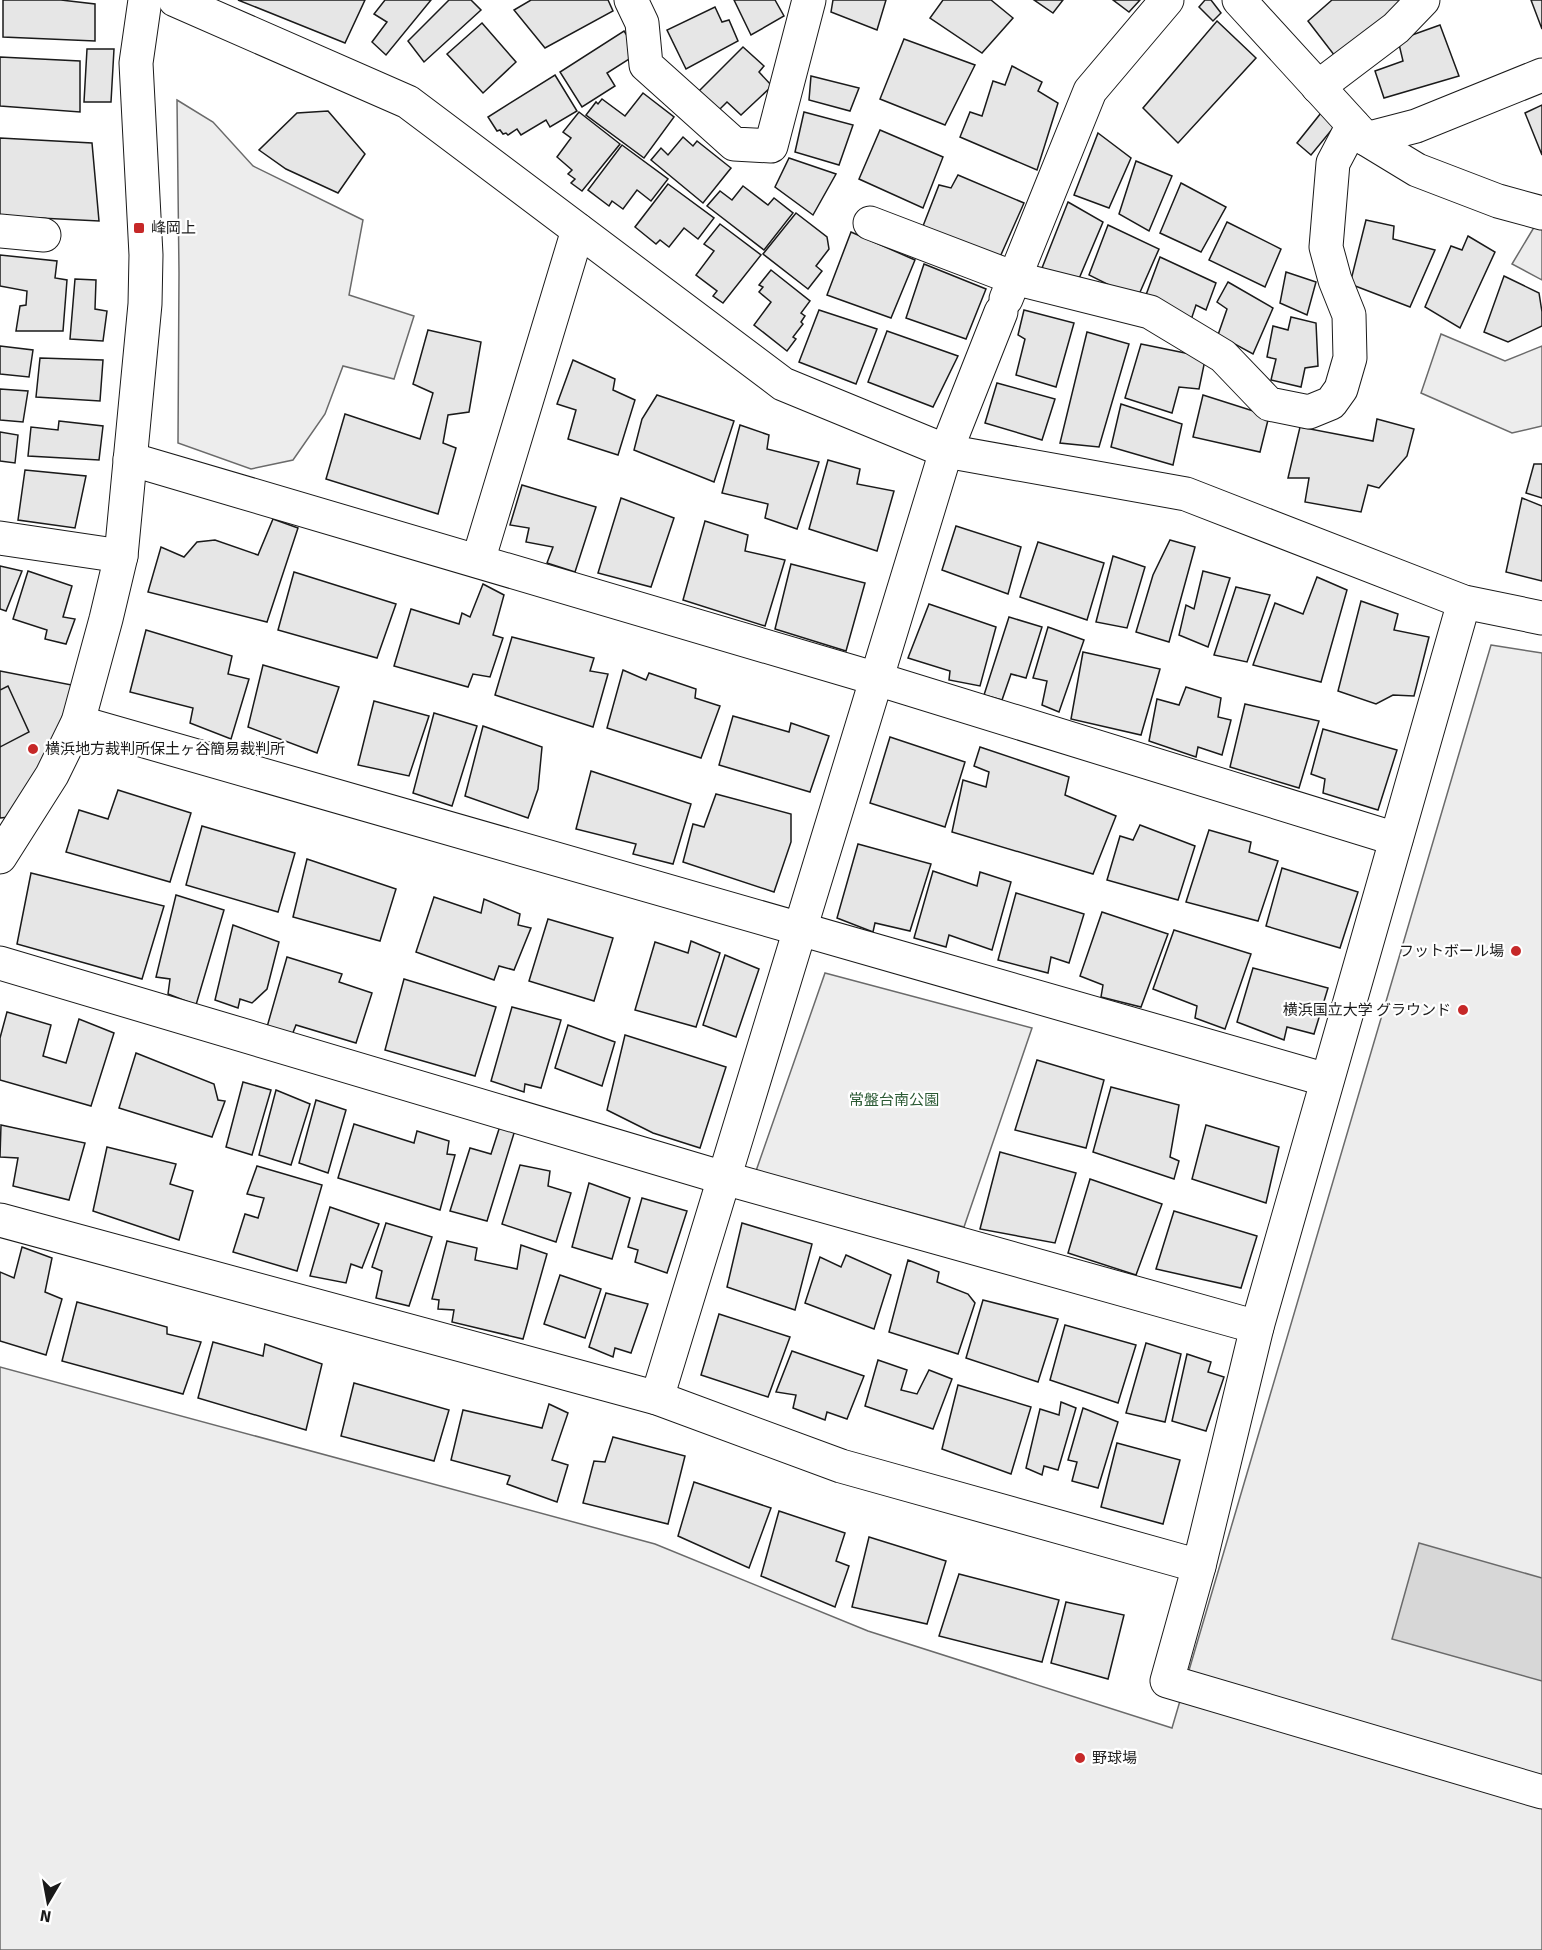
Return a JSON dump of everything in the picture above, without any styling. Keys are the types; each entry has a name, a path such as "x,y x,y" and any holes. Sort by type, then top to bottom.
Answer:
{"street":[{"path":"0,857 52,775 78,722 121,556 145,304 133,237 136,63 145,0"},
{"path":"175,0 408,102 783,384 946,451 1186,494 1464,602 1542,618"},
{"path":"631,0 642,23 646,65 734,144 771,146 809,0"},
{"path":"657,1398 946,451 1090,91 1167,0"},
{"path":"1239,0 1359,132 1417,170 1498,201 1542,213"},
{"path":"1318,87 1396,28 1423,0"},
{"path":"870,223 1007,297 1150,312 1223,356 1269,404 1309,412 1331,403 1341,389 1350,358 1349,315 1335,280 1326,247 1333,163 1359,132 1416,126 1542,75"},
{"path":"478,561 578,230"},
{"path":"0,231 44,235"},
{"path":"130,459 877,679 1396,839"},
{"path":"0,538 121,556"},
{"path":"1464,602 1257,1327 1199,1566 1167,1681 1542,1792"},
{"path":"78,722 1327,1080"},
{"path":"0,963 724,1178 1257,1327"},
{"path":"0,1220 657,1398 841,1466 1199,1566"}],"green space":[{"path":"177,100 213,122 253,166 363,220 349,295 414,316 394,379 343,366 325,414 293,460 251,469 178,443"},
{"path":"1536,224 1542,226 1542,280 1512,264"},
{"path":"1441,334 1505,361 1542,346 1542,426 1512,433 1421,393"},
{"name":"横浜国立大学 グラウンド","path":"1491,645 1542,653 1542,1950 0,1950 0,1367 655,1544 868,1631 1172,1728"},
{"name":"常盤台南公園","path":"825,973 1032,1028 964,1227 756,1171"}],"shaded area":[{"path":"1419,1543 1542,1578 1542,1681 1392,1639"}],"building":[{"path":"3,0 61,0 95,4 95,41 3,37"},
{"path":"238,0 365,0 345,43"},
{"path":"385,0 431,0 386,55 372,42 387,22 374,14"},
{"path":"449,0 471,0 481,10 424,62 408,41"},
{"path":"531,0 608,0 613,11 545,48 514,10"},
{"path":"734,0 775,0 784,16 751,35"},
{"path":"833,0 886,0 877,30 831,12"},
{"path":"943,0 991,0 1013,18 982,53 930,18"},
{"path":"1034,0 1063,0 1053,13"},
{"path":"1113,0 1140,0 1129,12"},
{"path":"1205,0 1211,0 1221,13 1213,21 1199,7"},
{"path":"1332,0 1407,0 1338,60 1308,21"},
{"path":"1531,0 1542,0 1542,29"},
{"path":"715,7 722,22 729,20 738,41 686,69 667,30"},
{"path":"1217,21 1256,58 1178,143 1143,108"},
{"path":"482,23 516,62 483,93 447,54"},
{"path":"1440,25 1459,76 1384,98 1375,71 1403,61 1398,40"},
{"path":"624,31 632,43 634,56 607,73 615,86 582,107 560,72"},
{"path":"904,39 975,65 945,125 880,99"},
{"path":"743,47 764,66 759,72 772,86 741,115 727,102 717,112 699,91"},
{"path":"87,49 114,49 111,102 84,102"},
{"path":"0,57 80,61 80,112 0,106"},
{"path":"1012,66 1042,82 1038,91 1058,103 1037,170 960,137 970,112 982,116 993,81 1005,85"},
{"path":"555,75 577,111 550,127 546,120 521,135 517,129 508,135 503,134 500,130 497,131 488,117"},
{"path":"811,76 859,88 850,111 809,100"},
{"path":"643,93 674,117 644,158 586,115 596,102 598,104 602,99 625,116"},
{"path":"1542,105 1542,155 1525,113"},
{"path":"328,111 365,154 338,193 286,169 259,150 297,113"},
{"path":"579,112 620,144 582,191 571,183 575,179 568,174 572,170 557,157 571,138 563,132"},
{"path":"804,112 853,125 839,165 795,152"},
{"path":"1321,113 1334,127 1311,155 1297,143"},
{"path":"880,130 943,157 923,208 859,179"},
{"path":"1098,133 1131,158 1109,208 1074,195"},
{"path":"683,137 693,146 697,141 731,168 703,203 651,160 661,148 668,155"},
{"path":"0,138 92,143 99,221 0,216"},
{"path":"622,145 668,179 651,201 637,190 623,209 612,201 609,206 588,190"},
{"path":"789,158 836,174 813,215 775,187"},
{"path":"1136,161 1172,176 1149,231 1119,214"},
{"path":"958,175 1024,203 1000,257 923,226 939,185 951,188"},
{"path":"1181,183 1226,207 1201,252 1160,233"},
{"path":"668,184 714,218 698,239 684,228 669,247 660,240 656,244 635,227"},
{"path":"743,186 768,205 774,198 793,213 764,250 707,206 720,191 732,200"},
{"path":"1068,202 1103,222 1078,281 1042,268"},
{"path":"796,213 827,237 829,249 816,266 822,271 808,289 763,254"},
{"path":"1366,220 1394,226 1393,239 1435,250 1410,307 1350,284"},
{"path":"1227,222 1281,249 1265,287 1209,260"},
{"path":"720,224 761,255 723,303 713,296 717,291 696,275 714,251 704,244"},
{"path":"1108,225 1159,249 1137,299 1089,275"},
{"path":"851,232 915,260 891,318 827,295"},
{"path":"1468,236 1495,252 1460,328 1425,307 1451,246 1462,250"},
{"path":"0,255 57,261 55,278 67,280 63,331 16,331 20,306 26,305 27,291 0,286"},
{"path":"1160,257 1216,283 1206,310 1196,305 1191,320 1146,295"},
{"path":"924,264 986,289 966,339 906,318"},
{"path":"771,270 810,301 801,313 805,316 801,322 803,324 793,337 796,339 787,351 754,325 771,302 759,292 763,287 759,285"},
{"path":"1286,272 1316,282 1307,315 1280,303"},
{"path":"1504,276 1539,293 1542,312 1542,326 1508,342 1484,332"},
{"path":"75,279 96,280 95,309 107,311 103,341 70,339"},
{"path":"1228,282 1273,308 1253,354 1218,335 1227,309 1217,302"},
{"path":"819,310 877,329 856,384 799,362"},
{"path":"1024,310 1074,323 1056,387 1016,375 1025,339 1018,335"},
{"path":"1291,317 1316,323 1318,366 1305,368 1301,387 1271,380 1276,359 1267,357 1273,326 1288,330"},
{"path":"428,330 481,342 469,412 448,415 443,443 456,448 438,514 326,479 345,414 420,439 433,393 413,384"},
{"path":"887,331 958,356 933,407 868,382"},
{"path":"1087,332 1129,344 1099,447 1060,443"},
{"path":"1141,344 1190,354 1205,360 1199,389 1179,387 1172,413 1125,398"},
{"path":"0,346 33,350 29,377 0,374"},
{"path":"40,358 103,360 100,401 36,397"},
{"path":"573,360 615,379 613,390 635,400 618,455 568,439 576,410 557,404"},
{"path":"997,383 1055,399 1042,440 985,423"},
{"path":"0,389 28,391 23,422 0,420"},
{"path":"657,395 734,421 714,482 634,450 642,419"},
{"path":"1203,395 1269,416 1260,452 1193,437"},
{"path":"1121,404 1182,424 1173,465 1111,447"},
{"path":"1377,419 1414,429 1407,456 1379,488 1368,485 1361,512 1305,502 1309,478 1288,478 1300,427 1373,441"},
{"path":"59,421 103,426 99,460 28,456 31,427 58,430"},
{"path":"740,425 769,435 767,449 819,462 797,529 765,518 768,504 722,493"},
{"path":"0,432 18,435 15,463 0,461"},
{"path":"828,460 860,469 857,484 894,491 877,551 809,529"},
{"path":"1534,464 1542,464 1542,498 1526,493"},
{"path":"25,470 86,476 75,528 18,520"},
{"path":"522,485 596,507 575,572 547,563 553,547 526,542 529,528 510,525"},
{"path":"621,498 674,518 651,587 598,573"},
{"path":"1522,498 1542,506 1542,581 1506,572"},
{"path":"273,519 298,528 267,622 148,592 161,547 184,557 197,542 215,540 258,555"},
{"path":"705,521 748,535 745,551 785,560 765,626 683,600"},
{"path":"956,526 1021,547 1008,594 942,570"},
{"path":"1170,540 1195,547 1169,642 1136,632 1153,575"},
{"path":"1038,542 1104,563 1087,620 1020,597"},
{"path":"1113,556 1145,567 1127,628 1096,622"},
{"path":"791,564 865,583 846,651 775,629"},
{"path":"0,566 22,571 6,611 0,609"},
{"path":"28,571 72,586 63,617 75,619 66,644 45,639 47,630 13,619"},
{"path":"1203,571 1230,578 1208,647 1179,635 1186,605 1194,609"},
{"path":"294,572 396,604 377,658 278,630"},
{"path":"1317,577 1347,590 1321,682 1253,665 1275,603 1303,614"},
{"path":"483,584 504,595 493,635 503,638 490,677 473,674 468,687 394,666 411,609 459,624 462,613 470,617"},
{"path":"1236,587 1270,595 1247,662 1214,655"},
{"path":"1361,601 1398,614 1394,630 1429,637 1414,696 1393,695 1376,704 1338,691"},
{"path":"929,604 996,627 980,686 949,680 950,671 908,658"},
{"path":"1009,617 1042,627 1026,678 1011,674 1002,700 984,695"},
{"path":"1048,627 1084,640 1059,712 1042,705 1047,681 1033,678"},
{"path":"146,630 232,656 228,674 249,679 231,739 190,723 193,708 130,692"},
{"path":"512,637 594,658 590,671 608,674 593,727 495,695"},
{"path":"1083,652 1160,669 1141,735 1071,719"},
{"path":"263,665 339,687 317,753 248,727"},
{"path":"623,670 646,680 649,673 696,689 695,698 720,706 701,758 607,728"},
{"name":"横浜地方裁判所保土ヶ谷簡易裁判所","path":"0,671 87,688 28,815 0,818"},
{"path":"8,686 29,732 0,747 0,690"},
{"path":"1186,687 1221,698 1218,717 1231,720 1222,755 1198,747 1196,757 1149,741 1157,699 1179,705"},
{"path":"374,701 429,716 409,776 358,765"},
{"path":"1245,704 1319,721 1299,788 1230,767"},
{"path":"434,713 477,726 452,806 413,793"},
{"path":"733,716 789,732 791,723 829,736 810,792 719,765"},
{"path":"483,726 542,747 538,789 528,818 465,796"},
{"path":"1323,729 1397,750 1378,810 1323,793 1325,779 1311,774"},
{"path":"890,737 965,762 945,827 870,803"},
{"path":"980,747 1069,777 1065,795 1116,816 1093,874 952,832 963,780 986,787 989,772 974,766"},
{"path":"591,771 691,804 673,864 633,854 636,844 576,829"},
{"path":"118,790 191,813 170,882 66,852 79,810 108,819"},
{"path":"716,794 791,814 791,842 774,892 683,862 693,824 704,827"},
{"path":"1140,825 1195,846 1178,900 1107,880 1120,836 1133,840"},
{"path":"202,826 295,853 278,912 186,885"},
{"path":"1209,830 1251,842 1249,852 1278,861 1258,921 1186,902"},
{"path":"858,844 931,864 910,931 875,923 873,932 837,918"},
{"path":"307,859 396,889 380,941 293,917"},
{"path":"1282,868 1358,892 1340,948 1266,926"},
{"path":"933,871 977,886 980,872 1011,882 992,950 949,935 946,947 914,938"},
{"path":"31,873 164,906 142,979 17,944"},
{"path":"1016,893 1084,914 1069,963 1051,957 1048,973 998,960"},
{"path":"176,895 224,910 196,1005 168,994 170,979 156,977"},
{"path":"434,897 481,913 484,899 520,914 518,925 531,928 514,970 499,966 494,980 416,952"},
{"path":"1102,912 1168,934 1141,1007 1101,997 1103,985 1080,976"},
{"path":"548,919 613,938 594,1001 529,981"},
{"path":"233,925 279,942 267,989 252,1003 240,999 238,1008 215,1000"},
{"path":"1174,930 1251,954 1225,1029 1195,1018 1197,1006 1153,989"},
{"path":"691,941 720,953 696,1027 635,1010 655,942 688,953"},
{"path":"725,955 759,969 736,1037 703,1025"},
{"path":"287,957 342,974 339,982 372,993 356,1043 296,1025 292,1035 267,1027"},
{"path":"1253,968 1328,988 1314,1034 1287,1027 1284,1040 1237,1022"},
{"path":"404,979 496,1007 475,1076 385,1050"},
{"path":"512,1007 561,1020 541,1088 525,1084 524,1092 491,1081"},
{"path":"7,1012 51,1025 43,1056 66,1063 79,1019 114,1033 91,1106 0,1080 0,1038"},
{"path":"568,1025 615,1042 602,1086 555,1068"},
{"path":"625,1035 726,1067 700,1148 653,1133 607,1110"},
{"path":"136,1053 214,1084 218,1100 225,1101 212,1137 119,1108"},
{"path":"1037,1060 1104,1080 1086,1148 1015,1130"},
{"path":"243,1082 271,1090 252,1155 226,1147"},
{"path":"1111,1087 1179,1105 1170,1157 1179,1161 1174,1179 1093,1152"},
{"path":"276,1090 310,1104 291,1165 259,1155"},
{"path":"316,1100 346,1110 328,1173 299,1163"},
{"path":"354,1124 414,1143 417,1131 449,1141 447,1154 455,1155 440,1210 338,1178"},
{"path":"1,1125 85,1143 69,1200 13,1186 18,1158 0,1157"},
{"path":"1206,1125 1279,1147 1266,1203 1192,1179"},
{"path":"500,1126 515,1130 487,1221 450,1211 470,1148 491,1154"},
{"path":"107,1147 176,1164 170,1184 193,1191 179,1240 93,1211"},
{"path":"1000,1152 1076,1173 1055,1243 980,1229"},
{"path":"520,1165 550,1171 548,1186 571,1193 556,1242 502,1224"},
{"path":"257,1166 322,1185 297,1271 233,1252 245,1214 258,1218 264,1198 247,1194"},
{"path":"1090,1179 1162,1204 1136,1275 1068,1253"},
{"path":"589,1183 630,1198 612,1259 572,1247"},
{"path":"642,1198 687,1211 667,1273 635,1262 638,1250 628,1247"},
{"path":"330,1207 379,1224 362,1268 351,1264 346,1283 310,1276"},
{"path":"1174,1211 1257,1236 1241,1288 1156,1269"},
{"path":"386,1223 432,1237 409,1306 376,1298 382,1271 372,1267"},
{"path":"742,1223 812,1244 795,1310 727,1287"},
{"path":"447,1241 477,1248 475,1260 517,1269 521,1245 547,1254 523,1339 452,1322 454,1310 438,1309 439,1300 432,1299"},
{"path":"22,1247 52,1258 45,1292 62,1299 46,1355 0,1341 0,1272 14,1278"},
{"path":"846,1255 891,1275 874,1329 805,1303 820,1257 841,1267"},
{"path":"908,1260 939,1272 937,1282 968,1294 975,1303 958,1354 889,1332"},
{"path":"560,1275 601,1289 585,1338 544,1324"},
{"path":"606,1293 648,1304 631,1353 615,1348 613,1357 589,1347"},
{"path":"983,1300 1058,1319 1038,1382 966,1358"},
{"path":"77,1302 167,1327 167,1334 201,1342 183,1394 62,1361"},
{"path":"719,1314 790,1337 768,1397 701,1375"},
{"path":"1065,1325 1136,1345 1118,1403 1050,1380"},
{"path":"213,1342 263,1356 265,1344 322,1364 306,1430 198,1398"},
{"path":"1146,1343 1181,1354 1165,1422 1126,1413"},
{"path":"792,1351 864,1376 847,1419 827,1412 825,1420 793,1408 796,1395 776,1392"},
{"path":"1187,1354 1211,1362 1208,1372 1224,1377 1206,1431 1172,1421"},
{"path":"878,1360 907,1370 901,1390 917,1394 929,1370 952,1379 933,1429 865,1406"},
{"path":"354,1383 449,1410 434,1461 341,1436"},
{"path":"958,1385 1031,1407 1011,1474 942,1449"},
{"path":"1061,1402 1076,1408 1058,1470 1044,1466 1042,1475 1026,1468 1040,1409 1059,1415"},
{"path":"549,1404 568,1413 552,1460 568,1465 557,1502 507,1484 510,1476 451,1460 463,1410 542,1428"},
{"path":"1083,1408 1118,1422 1098,1488 1072,1481 1077,1462 1068,1460"},
{"path":"613,1437 685,1456 668,1524 583,1503 594,1461 605,1462"},
{"path":"1117,1443 1180,1460 1163,1524 1101,1507"},
{"path":"694,1482 771,1508 749,1568 678,1536"},
{"path":"779,1511 845,1533 836,1561 849,1566 835,1607 761,1576"},
{"path":"869,1537 946,1561 927,1624 852,1607"},
{"path":"959,1574 1059,1600 1042,1662 939,1636"},
{"path":"1066,1602 1124,1615 1108,1679 1051,1663"}],"place":[{"name":"峰岡上","path":"139,228"},
{"name":"横浜地方裁判所保土ヶ谷簡易裁判所","path":"33,749"},
{"name":"フットボール場","path":"1516,951"},
{"name":"横浜国立大学 グラウンド","path":"1463,1010"},
{"name":"野球場","path":"1080,1758"}]}
